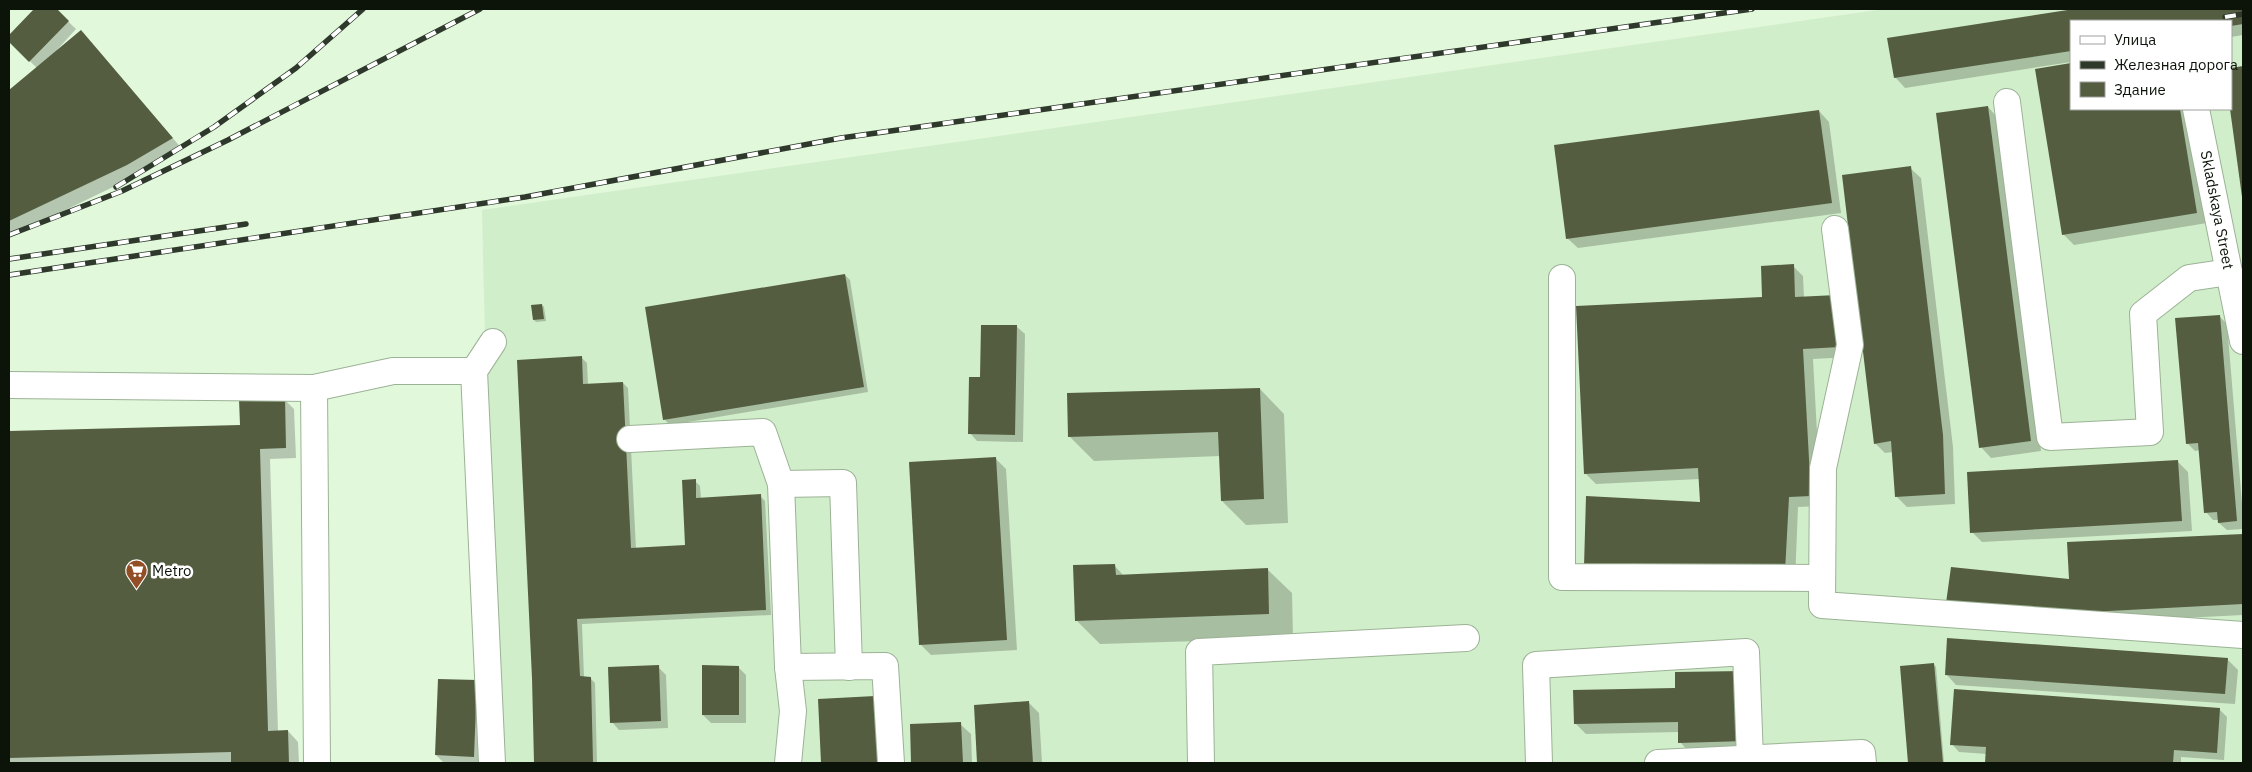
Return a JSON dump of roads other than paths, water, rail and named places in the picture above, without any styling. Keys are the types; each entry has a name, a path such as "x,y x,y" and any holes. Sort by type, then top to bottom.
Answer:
{"lane":[{"path":"2007,102 2050,437 2150,432 2143,314 2189,278 2229,272"},
{"name":"Skladskaya Street","path":"2196,110 2243,341"},
{"path":"1836,229 1850,345 1823,468 1822,606 2243,635"},
{"path":"1562,278 1562,577 1822,578"},
{"path":"492,763 474,371 493,342"},
{"path":"9,385 314,388 393,371 474,371"},
{"path":"314,388 317,763"},
{"path":"630,438 763,432 781,484 788,667 793,711 788,763"},
{"path":"781,484 843,483 849,667"},
{"path":"1201,763 1199,652 1466,638"},
{"path":"1539,763 1536,665 1746,652 1750,759"},
{"path":"788,667 886,666 891,763"},
{"path":"1658,763 1862,753 1863,763"}],"railway":[{"path":"116,187 214,127 296,68 363,9"},
{"path":"9,235 122,191 228,140 480,9"},
{"path":"9,275 525,197 841,138 1752,9"},
{"path":"2225,17 2243,14"},
{"path":"9,259 246,224"}],"place":[{"name":"Metro","path":"136,590"}]}
